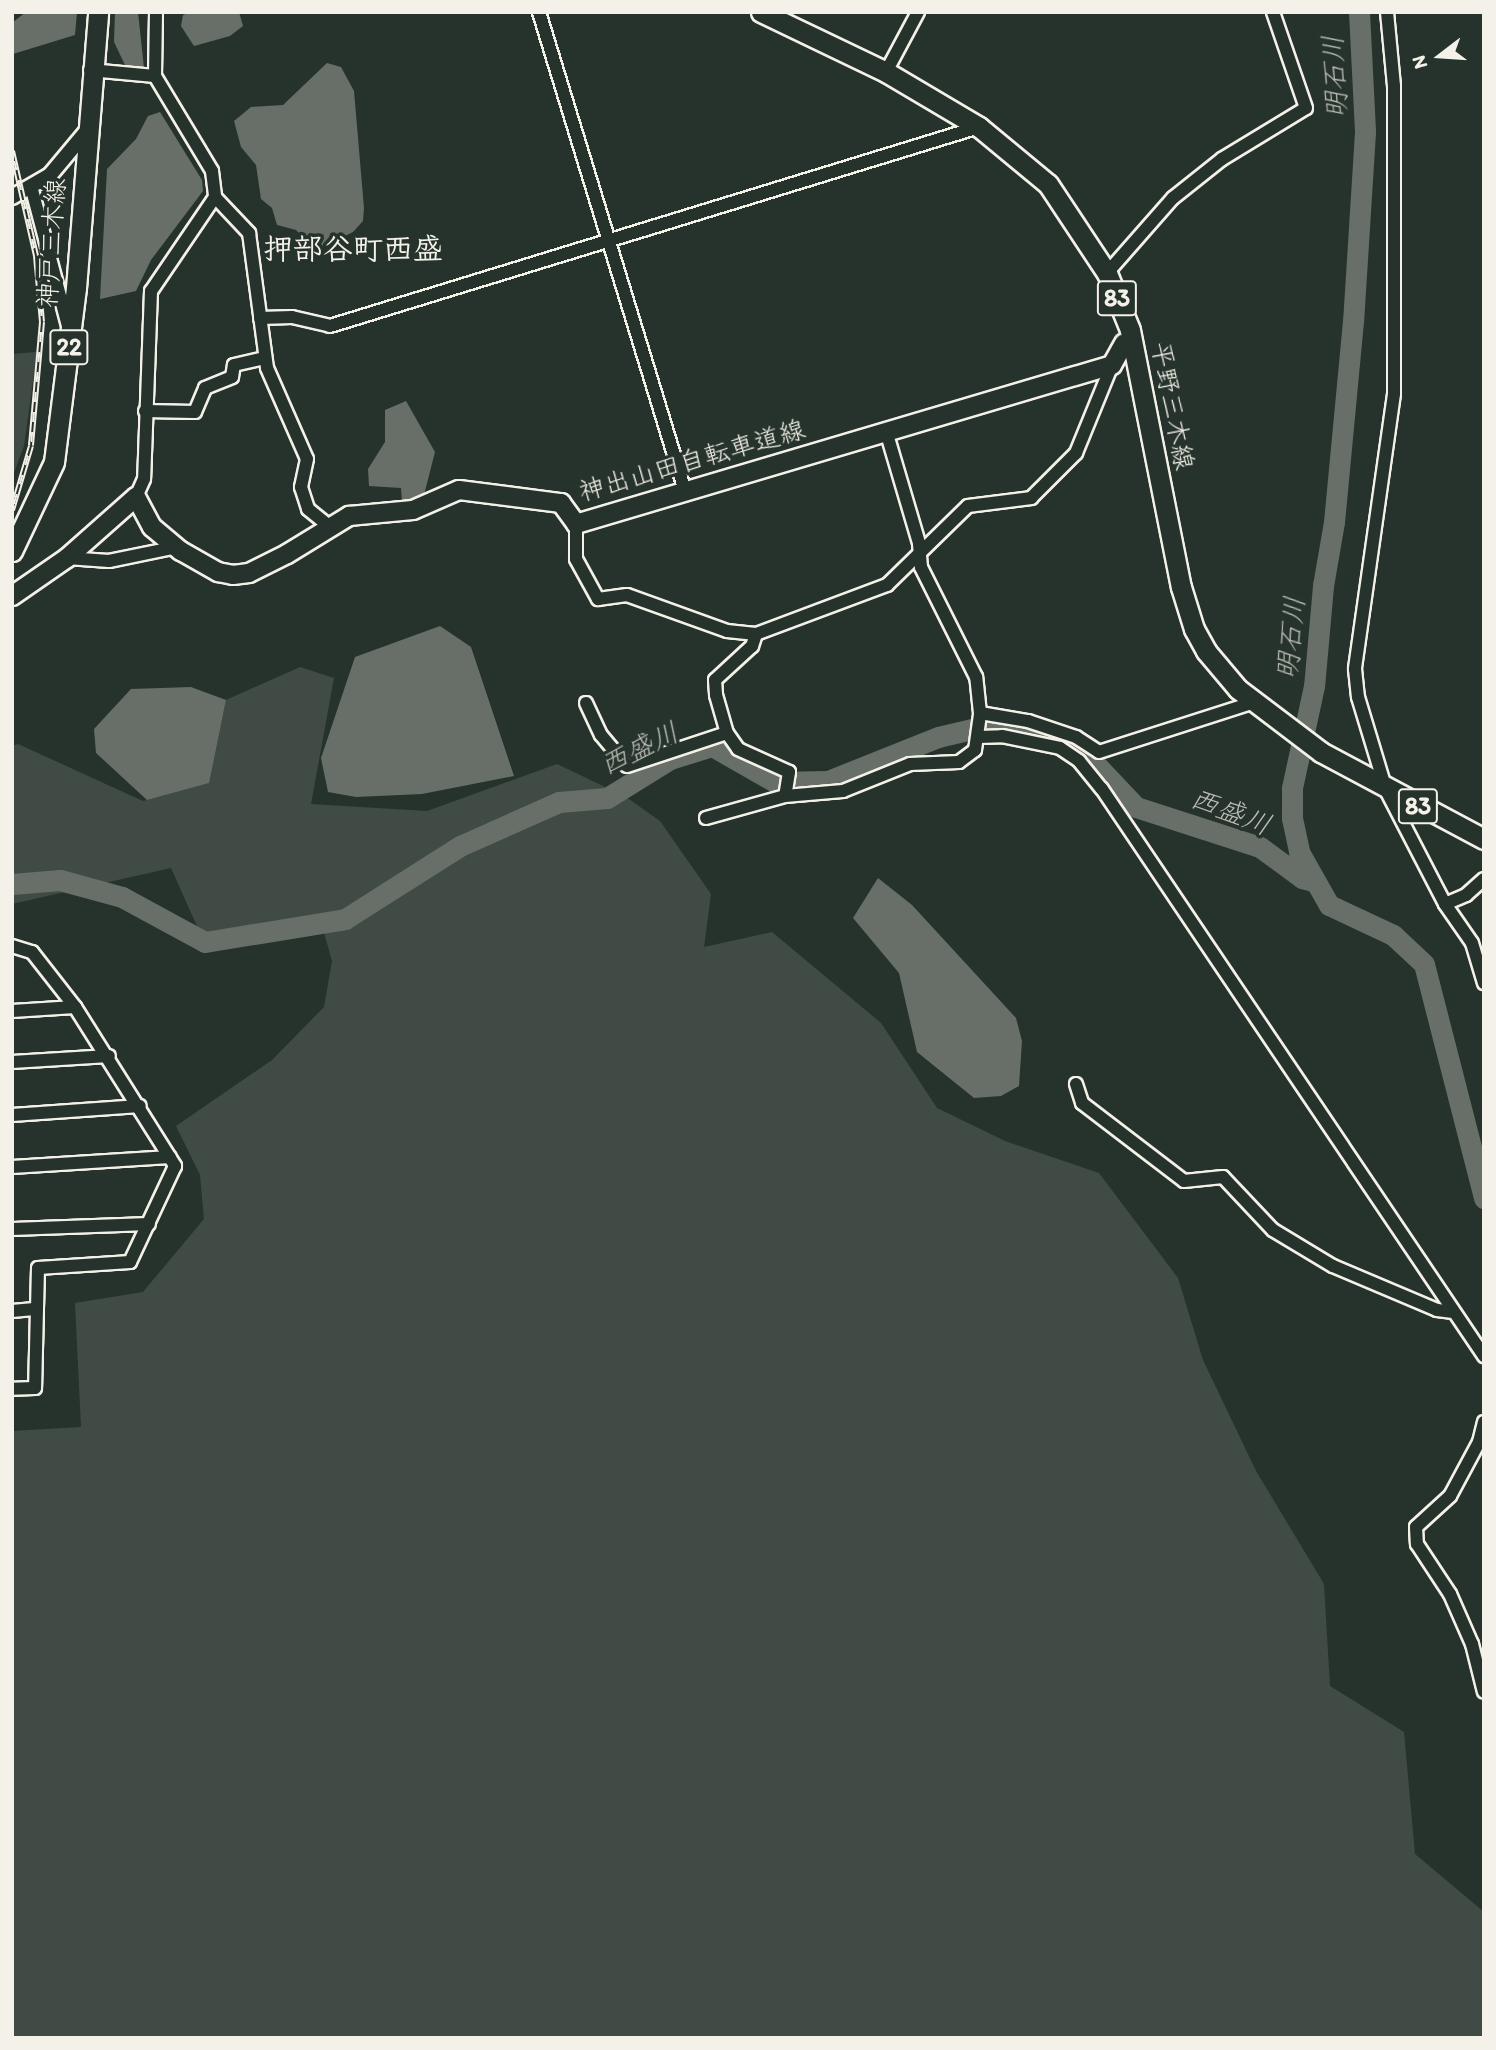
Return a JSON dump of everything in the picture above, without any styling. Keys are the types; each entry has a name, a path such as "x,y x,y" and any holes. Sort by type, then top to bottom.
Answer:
{"main road":[{"name":"神戸三木線","path":"12,551 54,462 70,333 90,70 98,12"},
{"name":"平野三木線","path":"761,12 886,72 979,127 1048,184 1107,273 1127,336 1194,628 1214,660 1255,702 1354,771 1484,839"},
{"path":"1112,365 1127,336"},
{"name":"神出山田自転車道線","path":"136,497 152,527 177,547 218,572 249,573 349,516 413,510 459,490 561,503 576,524 1112,365"},
{"path":"12,596 67,558 136,497"}],"street":[{"path":"156,12 155,76 212,171 215,197 249,233 265,358 307,459 301,487 308,509 329,526"},
{"path":"539,12 685,491"},
{"path":"886,72 918,12"},
{"path":"1107,273 1173,198 1222,159 1306,108 1273,12"},
{"path":"1387,12 1394,86 1394,394 1355,669 1358,697 1386,790 1445,904 1472,943 1484,983"},
{"path":"90,70 155,76"},
{"path":"260,318 292,317 330,326 979,127"},
{"path":"12,197 50,175 86,132"},
{"path":"31,186 70,333"},
{"path":"136,497 144,479 150,291 215,197"},
{"path":"145,411 195,412 205,388 232,377 234,365 265,358"},
{"path":"576,524 576,559 598,599 627,595 727,631 756,634 887,585 968,506 1031,498 1055,478 1076,453 1112,365"},
{"path":"706,818 785,796 843,791 910,764 959,761 975,750 981,713 976,677 921,567 886,431"},
{"path":"67,558 109,561 177,547"},
{"path":"756,634 752,646 715,680 727,733 738,749 789,772 785,796"},
{"path":"981,713 1040,725 1076,737 1099,752 1255,702"},
{"path":"586,703 601,735 626,766 727,733"},
{"path":"979,737 1002,736 1060,748 1079,761 1200,930 1484,1356"},
{"path":"1445,904 1466,895 1484,878"},
{"path":"12,946 32,952 75,1007 110,1056 175,1166 130,1262 38,1268 35,1388 12,1389"},
{"path":"12,1011 75,1007"},
{"path":"12,1062 110,1056"},
{"path":"1076,1084 1082,1104 1184,1181 1223,1177 1273,1230 1333,1266 1437,1310 1453,1312"},
{"path":"12,1115 140,1106"},
{"path":"12,1167 170,1157"},
{"path":"12,1229 149,1224"},
{"path":"12,1311 37,1310"},
{"path":"1484,1422 1479,1442 1450,1496 1416,1527 1418,1544 1450,1594 1472,1643 1484,1692"}],"shaded area":[{"path":"26,12 77,12 75,35 13,54 12,23"},
{"path":"115,12 138,12 144,68 125,65 114,42"},
{"path":"191,12 239,12 243,26 230,36 194,46 181,26 183,15"},
{"path":"327,63 341,67 354,91 364,208 363,221 353,232 315,251 296,230 277,225 272,208 261,199 256,165 241,147 234,121 251,107 283,105"},
{"path":"160,112 202,180 203,191 151,260 136,291 100,299 107,169 136,139 148,116"},
{"path":"37,352 24,446 12,478 12,354"},
{"path":"406,401 435,452 424,495 402,501 401,488 369,486 368,469 385,442 385,410"},
{"path":"440,626 471,647 514,776 422,794 356,797 328,792 321,758 355,657"},
{"path":"300,667 334,678 311,804 427,811 557,764 626,797 660,821 711,894 704,947 772,932 881,1023 937,1108 1005,1141 1099,1173 1178,1278 1203,1360 1256,1471 1324,1584 1330,1686 1404,1732 1415,1854 1484,1912 1484,2038 12,2038 12,1431 81,1427 75,1303 143,1292 204,1219 200,1175 176,1126 272,1060 324,1007 332,961 323,929 201,935 171,868 12,904 12,746 18,744 143,801 208,783 226,700"},
{"path":"191,687 226,700 209,783 147,800 96,753 94,729 131,689"},
{"path":"878,878 912,905 1016,1018 1022,1041 1019,1086 1001,1096 974,1098 917,1052 899,973 853,918"}],"waterway":[{"name":"明石川","path":"1359,12 1365,132 1353,321 1334,522 1323,586 1314,686 1292,788 1292,818 1299,852 1329,905 1393,935 1424,964 1484,1198"},
{"name":"西盛川","path":"12,884 60,880 122,897 205,942 345,919 460,846 559,802 607,798 670,759 712,746 775,782 828,781 938,737 985,726 1063,739 1083,751 1136,807 1260,847 1302,878 1313,881"}],"railway":[{"path":"12,151 36,256 42,322 31,446 12,510"}],"district":[{"name":"押部谷町西盛","path":"353,249"}]}
